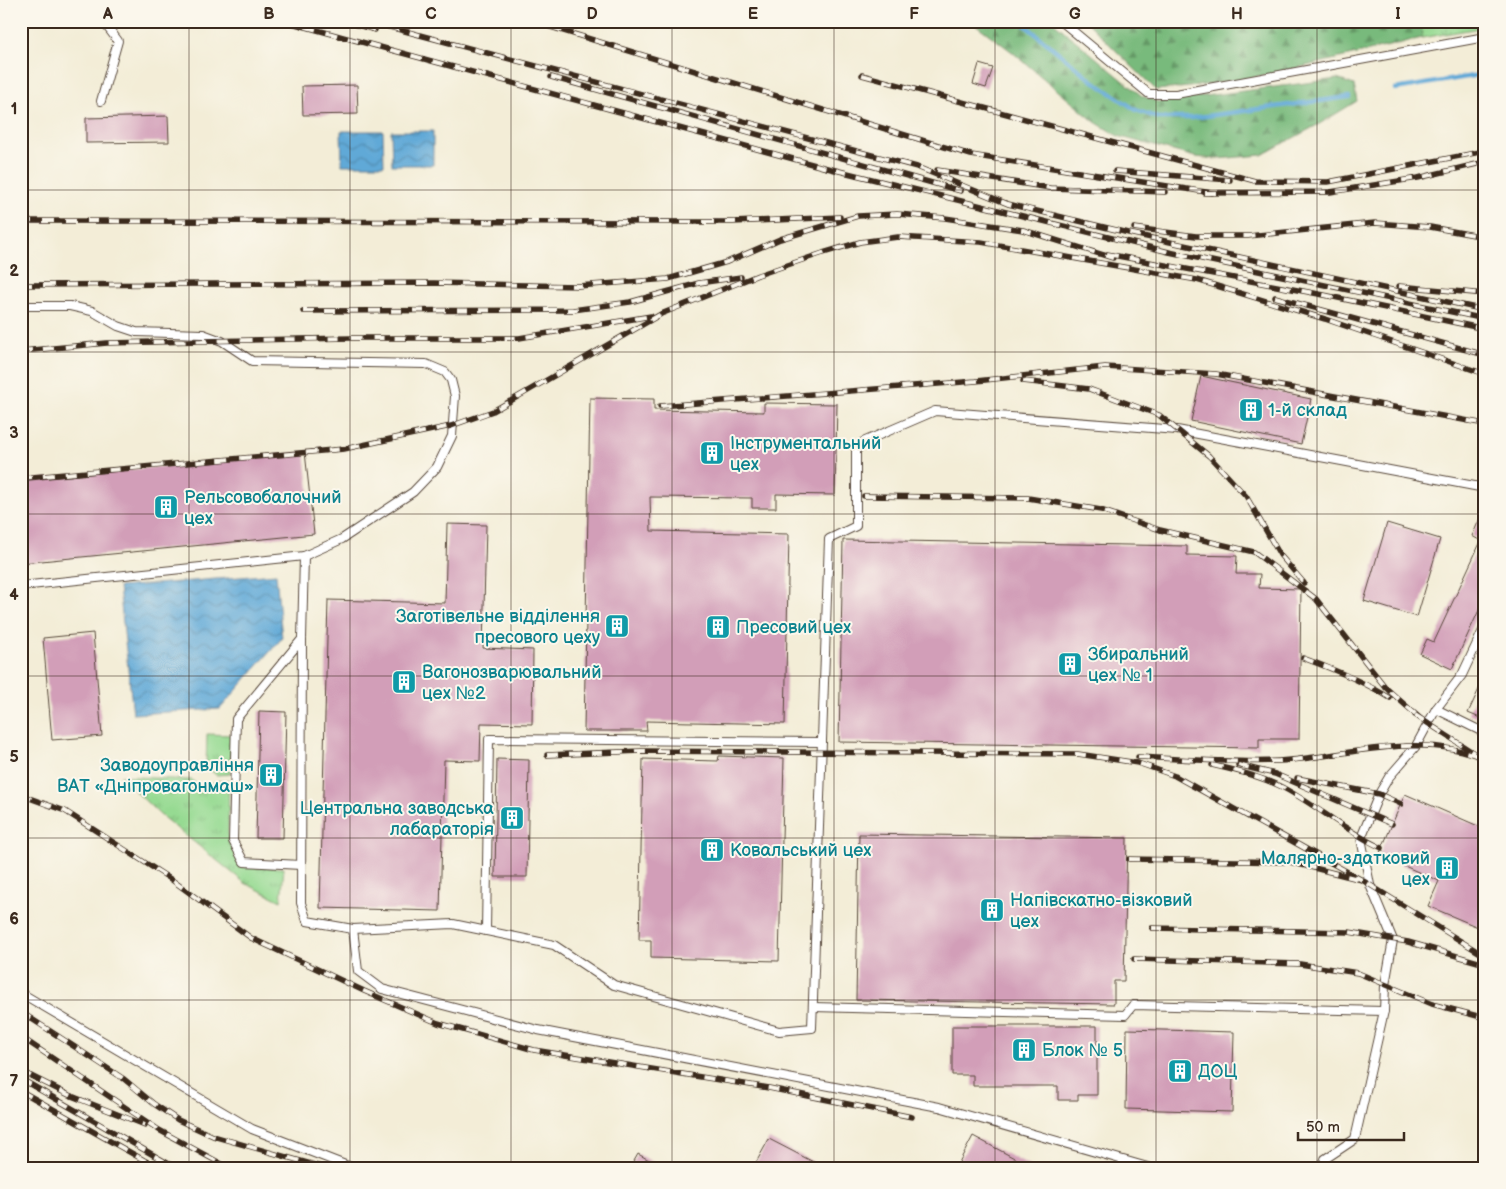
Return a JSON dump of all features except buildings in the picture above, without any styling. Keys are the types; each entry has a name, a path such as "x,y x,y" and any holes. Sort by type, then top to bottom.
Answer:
{"lane":[{"path":"101,101 118,41 103,21"},
{"path":"1061,21 1150,94 1176,94 1485,37"},
{"path":"21,306 70,306 92,311 118,326 136,332 203,334 222,341 252,361 426,364 445,372 451,380 455,396 452,436 437,467 413,492 342,539 304,556 21,586"},
{"path":"304,556 301,903 307,921 353,929 453,924 554,945 614,985 779,1031 812,1028 829,539 856,526 856,451 863,442 935,411 1177,430 1485,488"},
{"path":"1322,1168 1324,1159 1355,1139 1384,1011 1385,984 1393,940 1370,885 1361,838 1379,794 1389,777 1416,746 1436,709 1462,675 1485,626"},
{"path":"301,865 244,862 233,840 236,719 302,639"},
{"path":"1436,709 1485,733"},
{"path":"486,931 489,739 822,742"},
{"path":"353,929 358,971 382,989 538,1030 939,1107 1151,1168"},
{"path":"21,993 252,1129 353,1168"},
{"path":"813,1007 1126,1015 1133,1005 1384,1011"}],"green space":[{"path":"971,21 1052,21 1142,96 1158,102 1337,79 1354,85 1357,101 1262,155 1217,159 1195,157 1118,136 1095,122 1011,51"},
{"path":"1086,21 1421,21 1422,38 1256,76 1189,87 1156,90"},
{"path":"1421,21 1485,21 1485,27 1422,38"},
{"path":"207,734 231,735 230,774 216,775 206,766"},
{"path":"120,776 192,780 202,790 216,781 229,781 228,840 242,867 284,868 281,901 245,883 159,814"}],"water":[{"path":"341,131 383,131 384,165 342,165"},
{"path":"391,131 433,131 433,165 392,165"},
{"path":"276,574 282,638 220,709 133,714 119,587"}],"waterway":[{"path":"1020,21 1093,81 1136,110 1158,118 1191,118 1349,97"},
{"path":"1395,89 1485,74"}],"railway":[{"path":"284,21 823,167 1169,252 1485,319"},
{"path":"344,21 375,30"},
{"path":"367,21 917,167 1008,204 1133,234 1485,310"},
{"path":"531,21 971,155 1212,193"},
{"path":"862,75 1255,181 1328,182 1485,151"},
{"path":"551,77 961,191"},
{"path":"1205,193 1330,192 1418,178 1485,162"},
{"path":"937,170 1050,188 1165,192"},
{"path":"1115,171 1230,180"},
{"path":"21,285 434,283 578,286 668,279 727,262 780,239 858,216 897,214 945,218 1023,230 1113,258"},
{"path":"21,221 733,222 840,217"},
{"path":"1134,228 1196,236 1248,236 1375,223 1430,227 1485,237"},
{"path":"21,478 344,449 451,426 493,411 661,314 758,275 823,253 860,242 898,237 981,242 1197,280 1325,319 1485,374"},
{"path":"1107,254 1324,295 1485,329"},
{"path":"303,311 573,310 630,302 699,283 741,277"},
{"path":"1399,286 1485,294"},
{"path":"1275,297 1485,355"},
{"path":"21,351 107,343 351,338 519,338 651,316"},
{"path":"660,406 976,381 1105,367 1216,374 1485,424"},
{"path":"1023,381 1089,389 1159,415 1209,456 1246,496 1280,555 1304,583"},
{"path":"864,496 1028,498 1101,510 1160,530 1254,552 1316,599 1386,688 1421,719"},
{"path":"1303,658 1348,676 1390,698"},
{"path":"1415,715 1474,753"},
{"path":"1138,757 1226,761 1279,761 1409,746 1435,747 1460,751 1485,759"},
{"path":"547,755 641,751 1078,754 1138,763 1175,776 1362,880"},
{"path":"1212,765 1252,775 1280,786 1382,848"},
{"path":"1238,765 1275,774 1392,824"},
{"path":"1297,778 1379,794 1401,804"},
{"path":"21,795 65,811 172,880 251,938 438,1023 534,1050 769,1088 912,1117"},
{"path":"1129,859 1290,862 1362,880 1485,956"},
{"path":"1152,928 1349,932 1408,942 1485,964"},
{"path":"1134,959 1300,964 1358,973 1432,1004 1485,1018"},
{"path":"21,1012 124,1079 154,1104 178,1120 213,1136 325,1168"},
{"path":"21,1037 159,1130 229,1168"},
{"path":"21,1071 69,1095 145,1125"},
{"path":"21,1079 176,1168"},
{"path":"21,1091 158,1168"}],"place":[{"name":"1-й склад","path":"1251,410"},
{"name":"Інструментальний цех","path":"712,453"},
{"name":"Рельсовобалочний цех","path":"166,507"},
{"name":"Заготівельне відділення пресового цеху","path":"617,626"},
{"name":"Пресовий цех","path":"718,627"},
{"name":"Збиральний цех № 1","path":"1070,664"},
{"name":"Вагонозварювальний цех №2","path":"404,682"},
{"name":"Заводоуправління ВАТ «Дніпровагонмаш»","path":"271,775"},
{"name":"Центральна заводська лабараторія","path":"512,818"},
{"name":"Ковальський цех","path":"712,850"},
{"name":"Малярно-здатковий цех","path":"1447,868"},
{"name":"Напівскатно-візковий цех","path":"992,910"},
{"name":"Блок № 5","path":"1024,1050"},
{"name":"ДОЦ","path":"1180,1071"}]}
